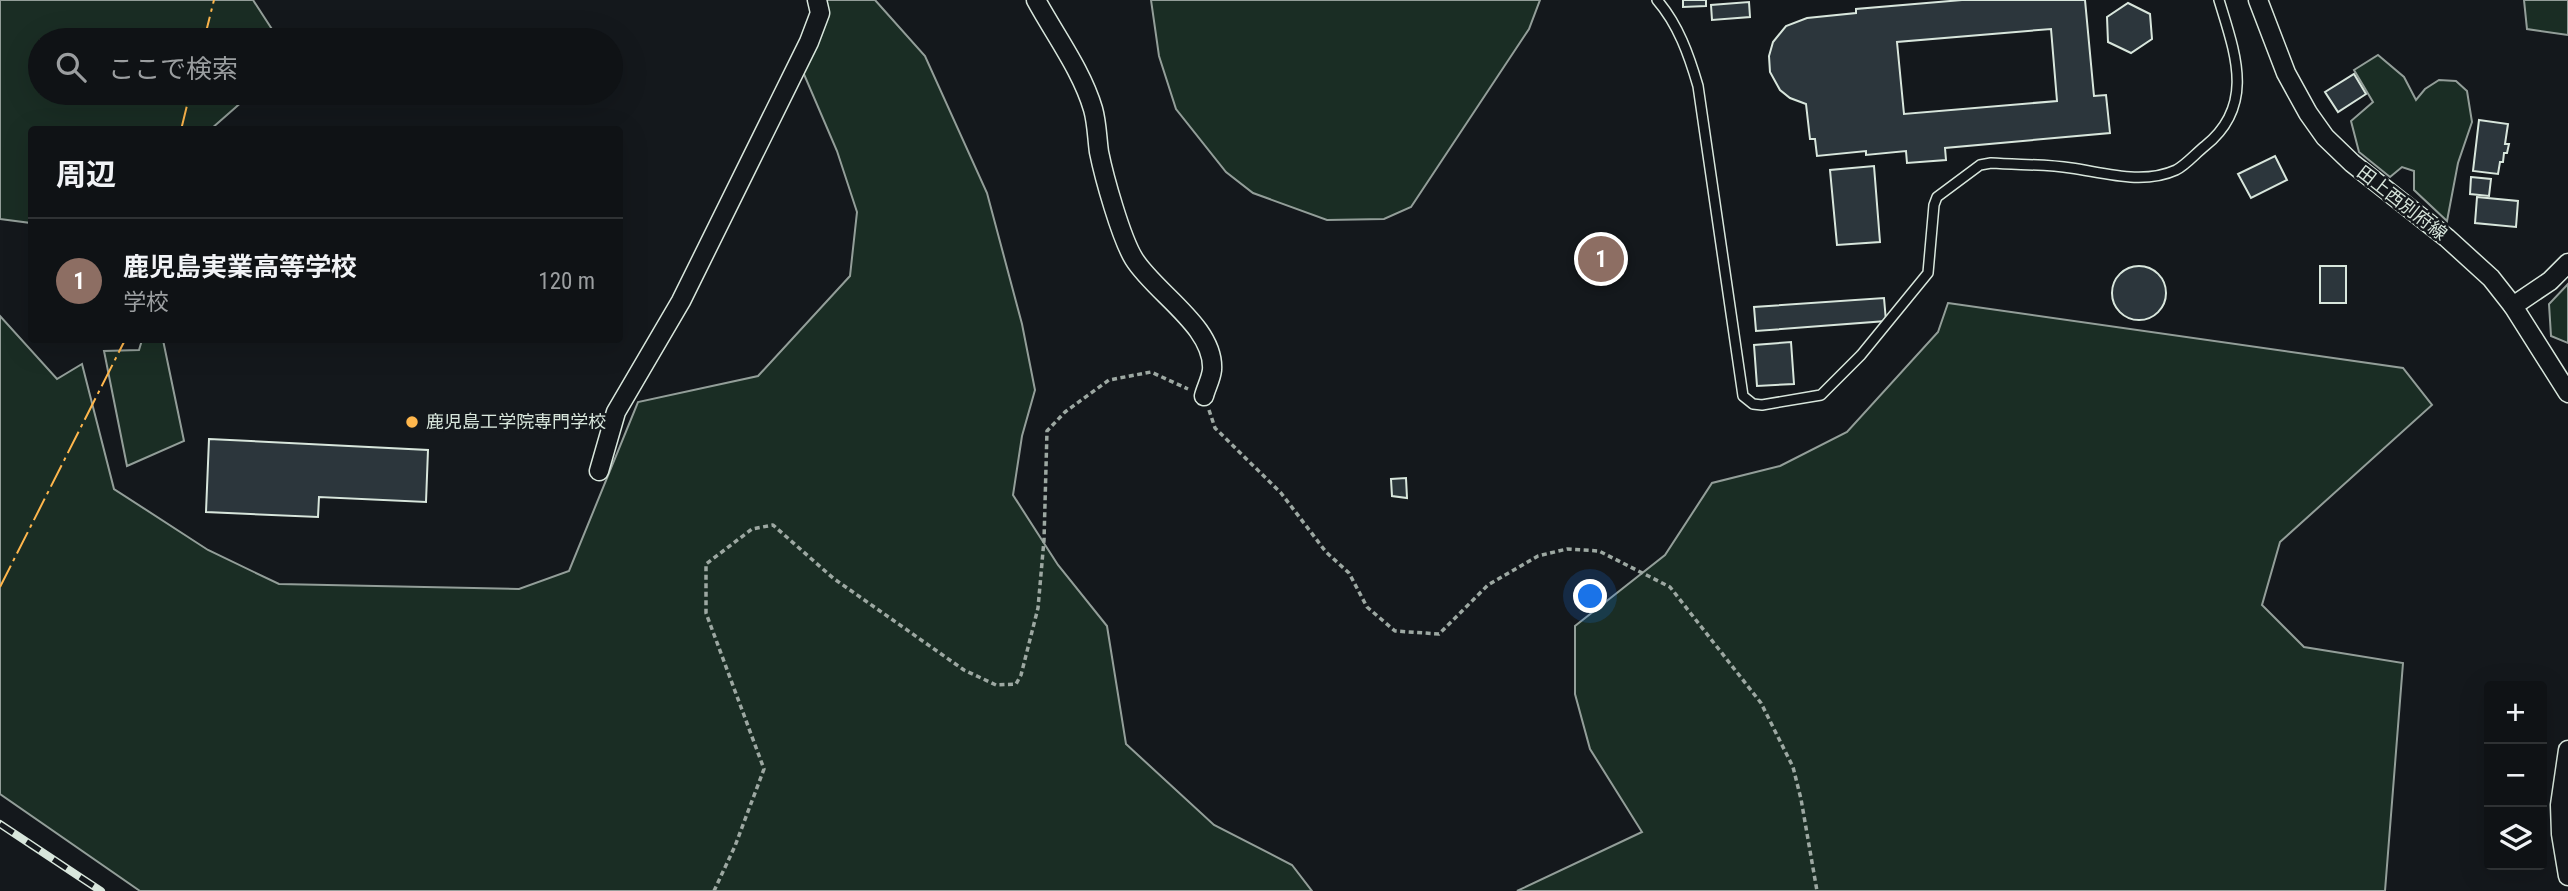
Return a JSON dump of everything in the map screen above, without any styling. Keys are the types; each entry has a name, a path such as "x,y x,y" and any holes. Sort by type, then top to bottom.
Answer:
{"street":[{"path":"599,471 615,411 681,301 809,42 820,13 817,0"},
{"path":"1036,0 1086,89 1094,111 1100,153 1133,258 1203,335 1212,371 1204,396"},
{"name":"田上西別府線","path":"2259,0 2286,73 2325,137 2352,163 2448,238 2491,278 2568,393"},
{"path":"2512,306 2550,281 2568,263"},
{"path":"2568,750 2560,806 2561,834 2568,876"}],"lane":[{"path":"1657,0 1670,15 1690,57 1698,86 1742,396 1752,404 1762,405 1821,395 1861,355 1928,273 1937,197 1980,165 1991,163 2070,168 2112,177 2148,176 2176,169 2219,135 2234,110 2238,80 2234,49 2219,0"}],"path":[{"path":"714,891 735,846 764,769 706,613 706,564 752,529 773,525 834,578 964,670 996,685 1016,684 1021,675 1038,608 1044,540 1047,432 1065,412 1109,380 1152,372 1204,396 1215,428 1281,493 1326,552 1349,573 1367,607 1395,631 1439,634 1488,585 1538,556 1567,549 1598,551 1670,587 1761,703 1793,767 1817,891"}],"green space":[{"path":"0,0 253,0 271,28 28,28 28,105 238,105 214,126 28,126 28,223 0,219"},
{"path":"827,0 875,0 925,56 987,193 1022,324 1035,390 1022,436 1013,495 1058,565 1107,626 1126,744 1214,825 1292,865 1312,891 140,891 0,794 0,316 57,379 82,364 114,489 208,550 279,584 519,589 569,571 638,402 758,376 850,276 857,212 837,151 803,72"},
{"path":"1151,0 1540,0 1529,29 1411,207 1384,219 1327,220 1253,193 1226,172 1176,109 1159,56"},
{"path":"2524,0 2568,0 2568,35 2527,29"},
{"path":"2378,55 2404,77 2416,100 2425,89 2439,80 2456,81 2467,91 2472,122 2458,163 2447,221 2414,190 2414,171 2402,167 2390,177 2359,152 2351,121 2373,102 2354,70"},
{"path":"2568,284 2568,343 2551,336 2549,304"},
{"path":"1948,303 2403,368 2432,405 2280,542 2262,605 2304,647 2403,663 2385,891 1517,891 1642,832 1590,749 1575,694 1575,626 1665,555 1712,483 1780,466 1847,432 1938,332"},
{"path":"141,343 164,343 184,441 127,466 104,351 139,350"}],"building":[{"path":"1683,0 1706,0 1706,6 1683,7"},
{"path":"1962,0 2085,0 2094,96 2106,95 2110,133 1945,148 1946,160 1907,163 1906,151 1866,155 1866,151 1817,156 1815,139 1810,139 1806,104 1790,98 1780,90 1770,72 1769,56 1773,42 1786,26 1807,18 1856,13 1856,9","holes":["2051,29 2057,101 1904,114 1897,42"]},
{"path":"1749,2 1750,17 1712,20 1711,5"},
{"path":"2128,3 2150,14 2152,39 2131,53 2108,42 2107,17"},
{"path":"2354,74 2366,94 2338,112 2325,92"},
{"path":"2479,120 2508,124 2505,144 2509,144 2503,162 2500,162 2498,174 2473,171"},
{"path":"2275,156 2287,180 2251,198 2238,174"},
{"path":"1874,166 1880,242 1837,245 1830,170"},
{"path":"2471,177 2491,179 2489,196 2470,194"},
{"path":"2477,197 2518,201 2516,227 2475,223"},
{"path":"2139,266 2158,274 2166,293 2158,312 2139,320 2120,312 2112,293 2120,274"},
{"path":"2320,266 2346,266 2346,303 2320,303"},
{"path":"1884,298 1886,321 1756,331 1754,307"},
{"path":"1791,342 1794,384 1757,386 1754,345"},
{"path":"209,439 428,450 426,502 319,497 318,517 206,512"},
{"path":"1406,478 1407,498 1392,496 1391,479"}],"railway":[{"path":"0,824 101,891"}],"power":[{"path":"207,28 214,0"},
{"path":"182,126 187,105"},
{"path":"0,587 123,343"}],"place":[{"name":"鹿児島実業高等学校","path":"1601,259"},
{"name":"鹿児島工学院専門学校","path":"412,422"}]}
